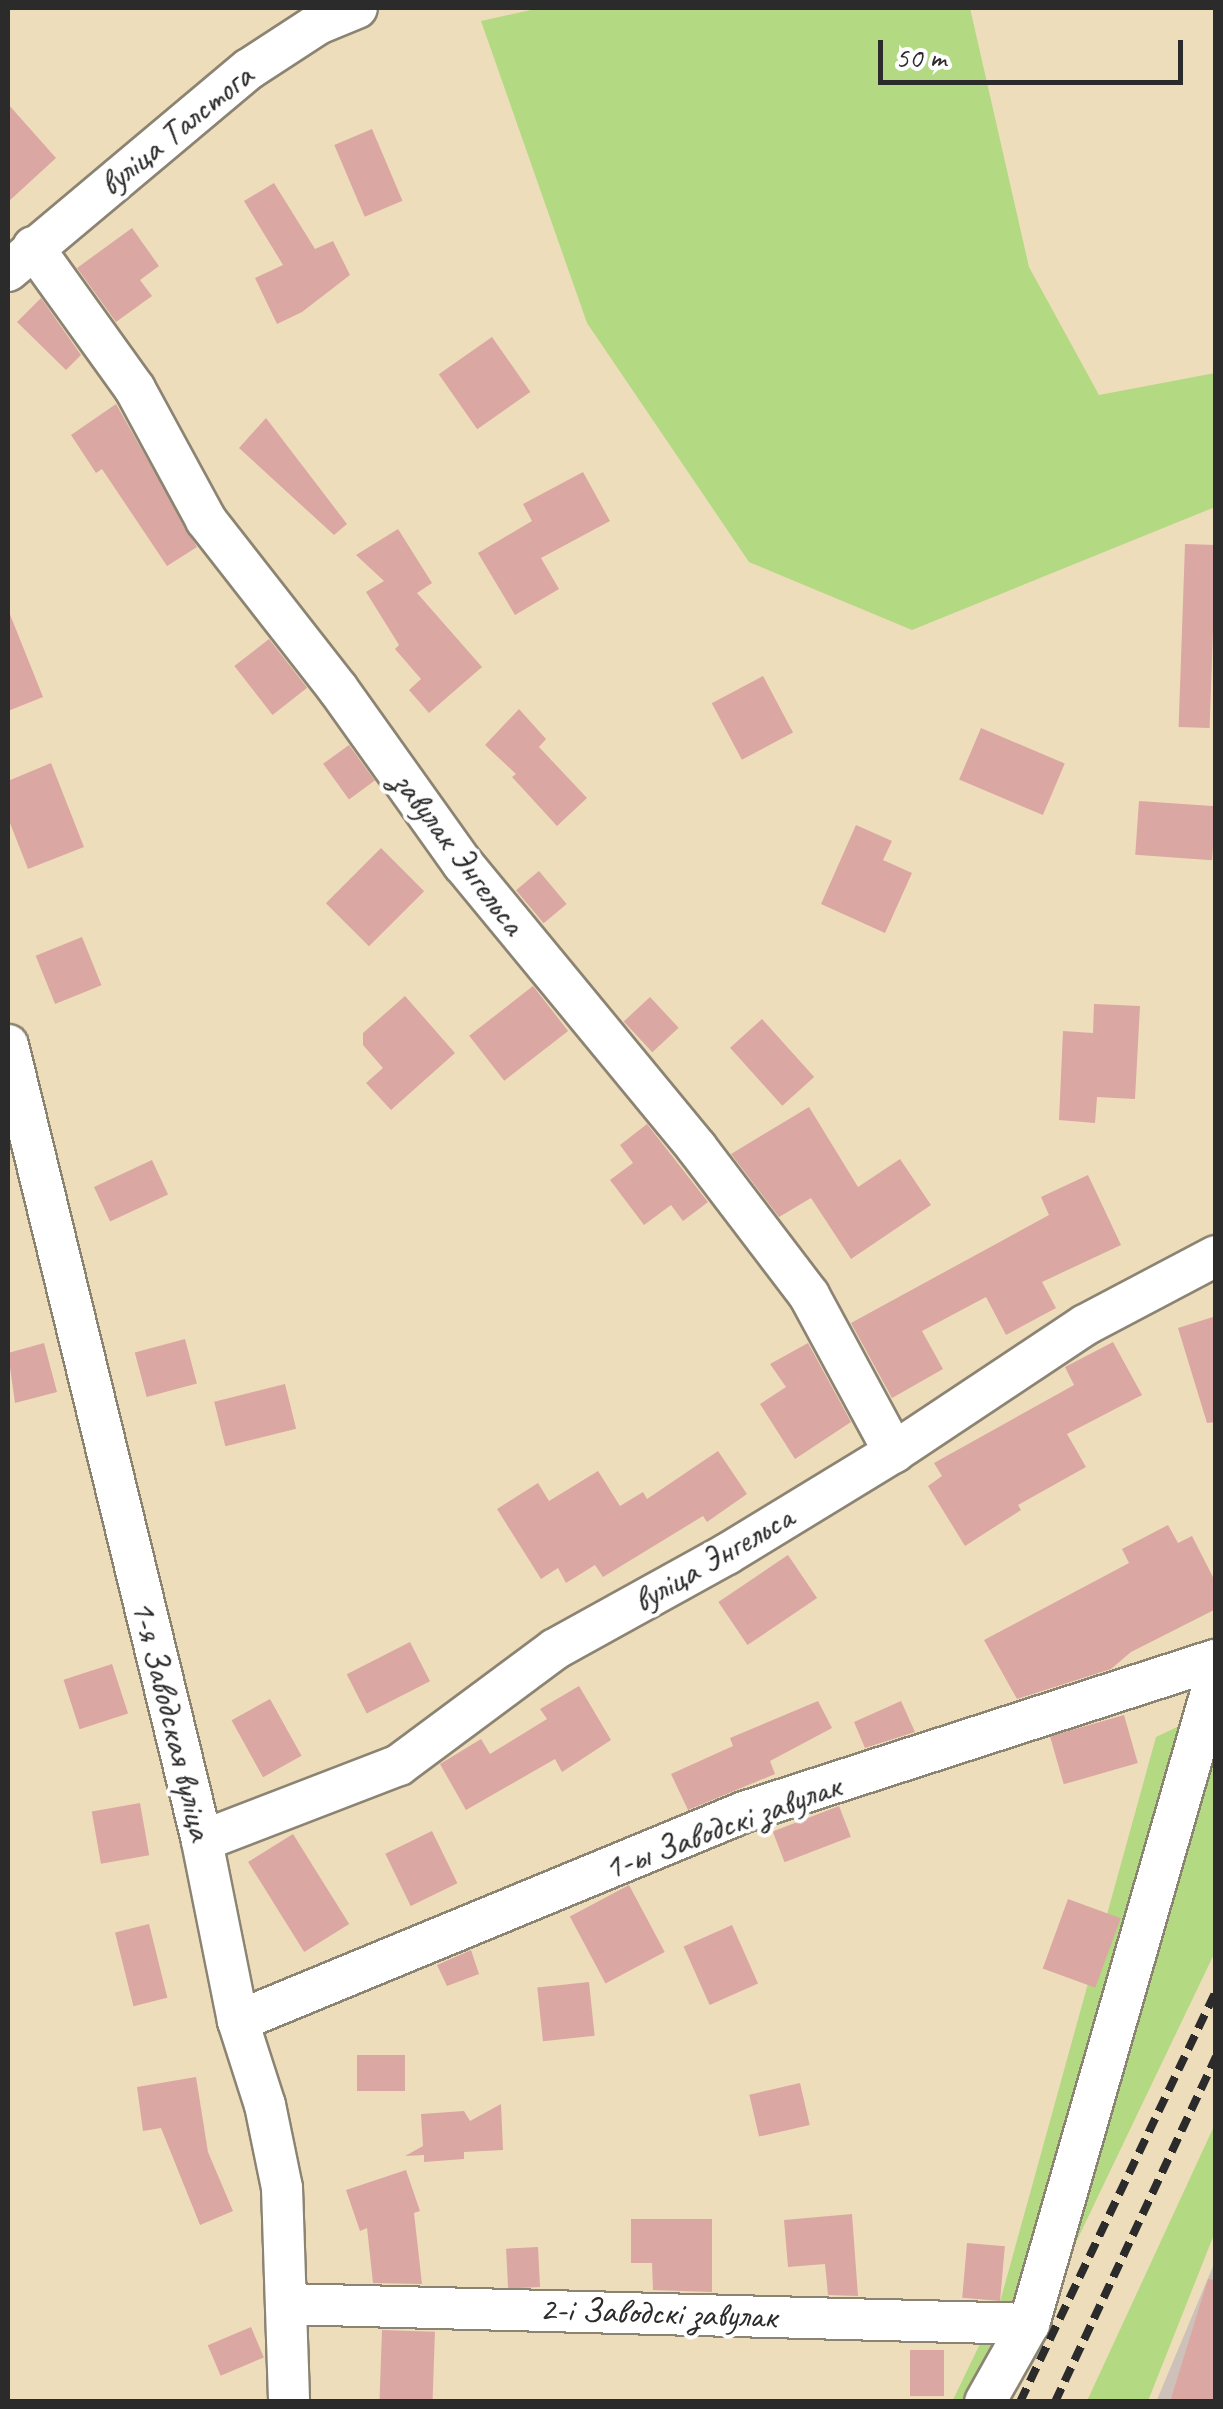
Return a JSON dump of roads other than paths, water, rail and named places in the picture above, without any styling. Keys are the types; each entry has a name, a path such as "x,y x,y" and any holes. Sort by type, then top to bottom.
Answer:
{"street":[{"name":"вуліца Талстога","path":"20,260 248,69 318,24 357,8"},
{"name":"завулак Энгельса","path":"20,260 135,389 206,520 338,689 463,864 697,1148 809,1295 894,1452"},
{"name":"1-я Заводская вуліца","path":"8,1044 202,1841 238,2021 265,2104 282,2188 289,2402"},
{"name":"вуліца Энгельса","path":"202,1841 399,1764 555,1649 727,1554 894,1452 1086,1326 1216,1256"},
{"name":"1-ы Заводскі завулак","path":"238,2021 744,1812 1216,1660"},
{"path":"985,2402 1030,2324 1216,1675"},
{"name":"2-і Заводскі завулак","path":"287,2304 1030,2324"}],"railway":[{"path":"1020,2402 1216,1991"},
{"path":"1055,2402 1216,2057"}]}
